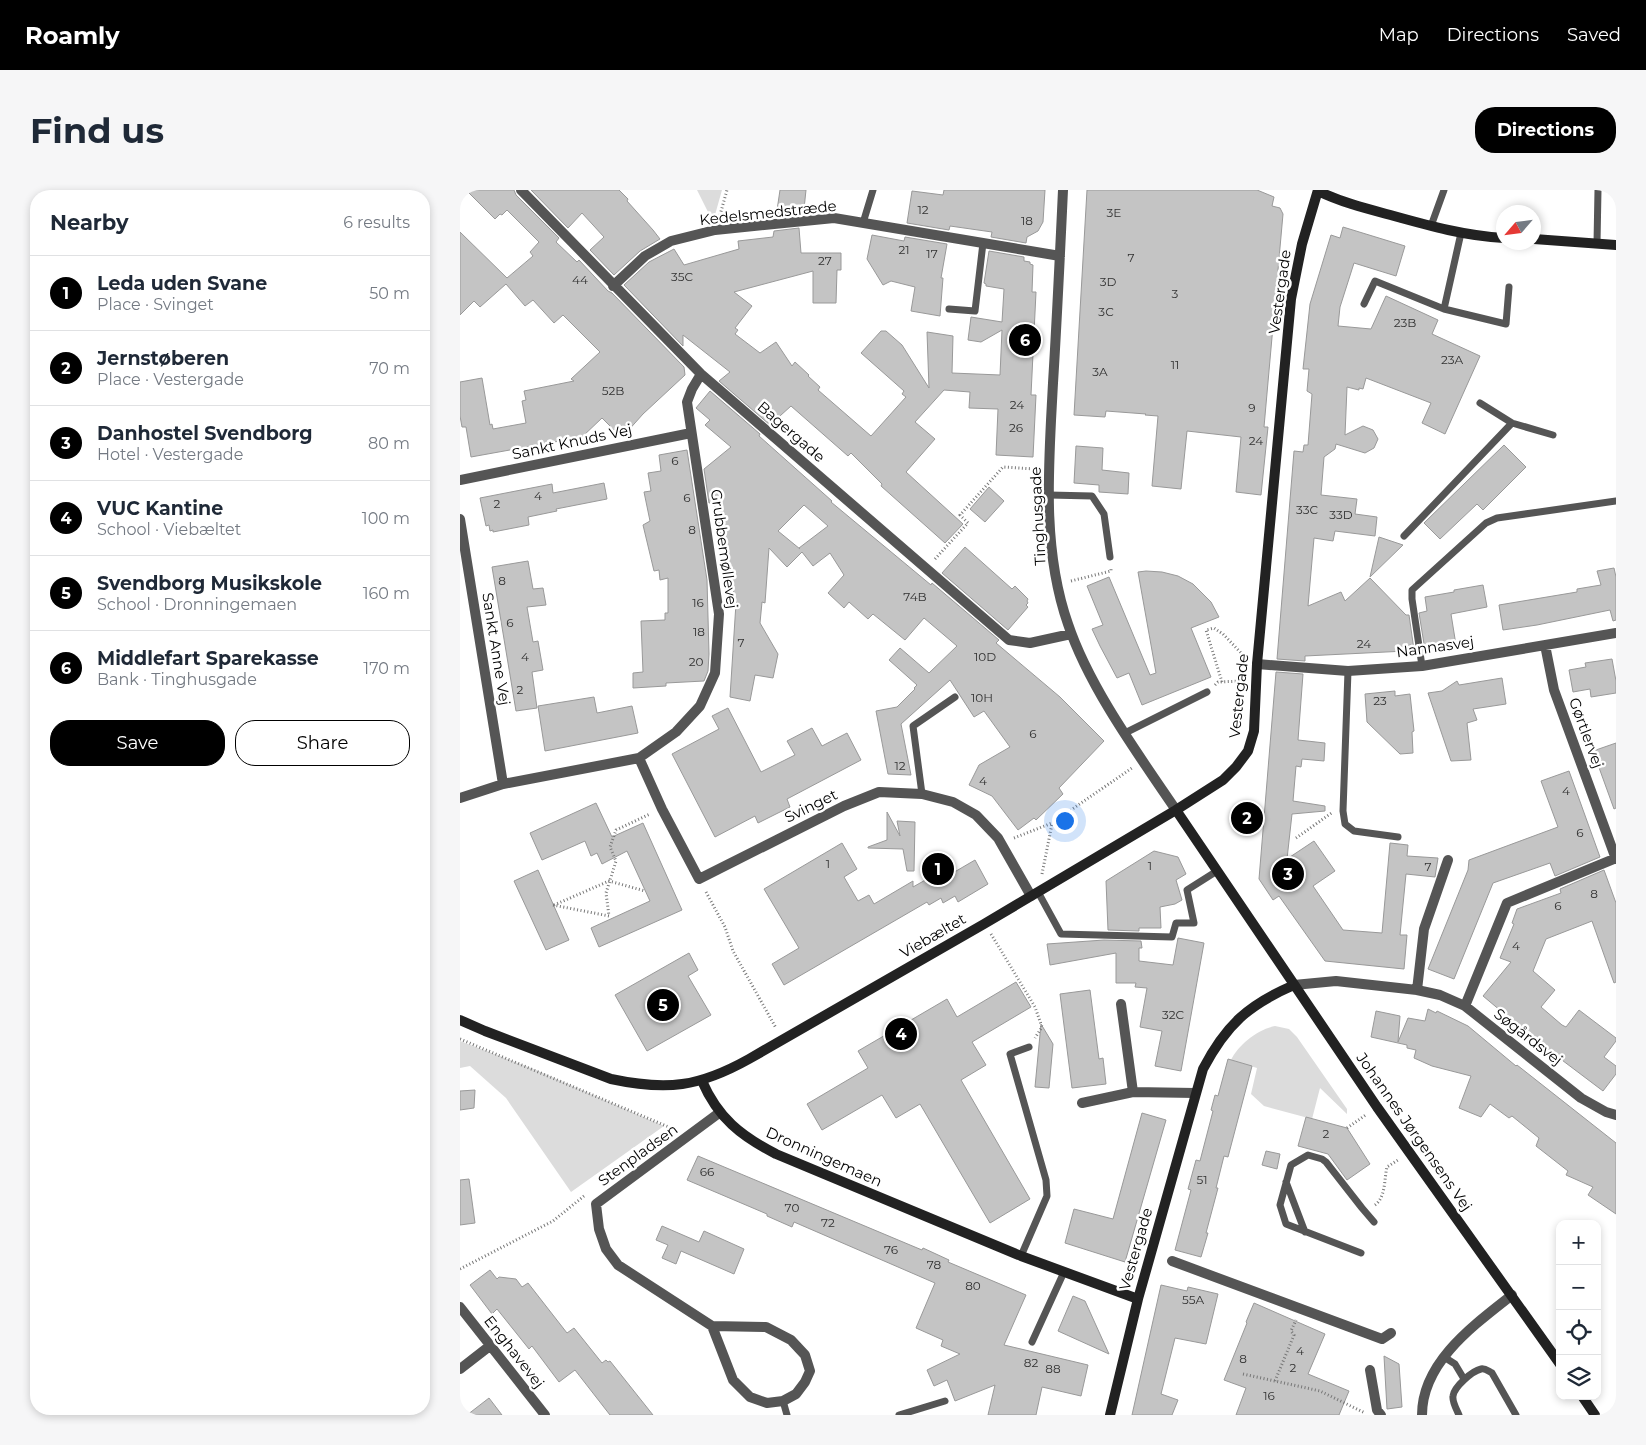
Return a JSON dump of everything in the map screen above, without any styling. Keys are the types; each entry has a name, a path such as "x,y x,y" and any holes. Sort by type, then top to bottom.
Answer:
{"street":[{"name":"Bagergade","path":"520,190 701,374 1009,640 1030,643 1071,634"},
{"name":"Tinghusgade","path":"1063,190 1051,424 1049,496 1052,552 1071,634 1096,684 1125,733 1176,810"},
{"path":"1318,190 1346,203 1431,226 1461,233 1496,237"},
{"name":"Vestergade","path":"1176,810 1223,780 1236,767 1248,751 1254,730 1257,667 1291,299 1302,244 1318,190"},
{"name":"Kedelsmedstræde","path":"613,286 646,256 671,241 715,230 834,218 1060,256"},
{"path":"1541,239 1616,245"},
{"name":"Grubbemøllevej","path":"460,798 503,784 639,758 676,732 700,706 714,673 719,614 687,402 701,374"},
{"name":"Sankt Knuds Vej","path":"460,480 691,433"},
{"name":"Sankt Anne Vej","path":"460,519 503,784"},
{"name":"Nannasvej","path":"1257,667 1348,671 1422,666 1616,633"},
{"name":"Gørtlervej","path":"1545,645 1554,690 1616,858"},
{"path":"639,758 662,809 698,879"},
{"name":"Svinget","path":"698,879 844,806 879,792 922,794 953,802 976,815 1001,843 1034,894"},
{"path":"1176,810 1294,985"},
{"name":"Viebæltet","path":"702,1081 731,1069 984,924 1176,810"},
{"path":"1465,1006 1507,903 1616,858"},
{"path":"1417,990 1424,929 1448,860"},
{"name":"Søgårdsvej","path":"1294,985 1336,981 1417,990 1440,996 1465,1006 1580,1098 1606,1112 1616,1115"},
{"name":"Vestergade","path":"1110,1415 1138,1299 1195,1093 1207,1061 1215,1046 1230,1026 1271,995 1294,985"},
{"name":"Johannes Jørgensens Vej","path":"1294,985 1409,1153 1556,1358"},
{"path":"1121,1004 1133,1092"},
{"path":"460,1020 485,1032 611,1079 655,1086 702,1081"},
{"name":"Dronningemaen","path":"702,1081 720,1113 738,1132 776,1154 1021,1256 1138,1299"},
{"path":"1082,1103 1133,1092 1195,1093"},
{"name":"Stenpladsen","path":"712,1326 618,1265 606,1249 600,1229 596,1204 720,1113"},
{"path":"1172,1261 1382,1339 1391,1333"},
{"path":"1422,1415 1427,1386 1444,1357 1478,1323 1512,1296"},
{"name":"Enghavevej","path":"460,1307 544,1415"},
{"path":"712,1326 766,1327 791,1340 806,1355 810,1371 805,1382 796,1394 783,1401 767,1403 750,1397 733,1380 712,1326"},
{"path":"460,1369 491,1345"},
{"path":"1370,1370 1377,1410 1381,1415"},
{"path":"1585,1400 1595,1415"}],"lane":[{"path":"863,223 873,190"},
{"path":"1431,226 1444,190"},
{"path":"1597,243 1598,190"},
{"path":"1444,309 1461,233"},
{"path":"948,309 975,311 983,243"},
{"path":"1364,304 1375,281 1444,309 1506,324 1509,287"},
{"path":"1480,403 1512,423 1553,435"},
{"path":"1404,536 1512,423"},
{"path":"1049,496 1092,496 1104,514 1110,557"},
{"path":"1422,666 1412,590 1486,523 1497,518 1616,501"},
{"path":"1348,671 1343,811 1345,824 1354,831 1398,837"},
{"path":"1125,733 1207,692"},
{"path":"922,794 913,726 955,697"},
{"path":"1034,894 1061,934 1172,937 1176,923 1194,923 1187,890 1217,871"},
{"path":"1021,1256 1046,1196 1046,1180 1010,1054 1029,1047"},
{"path":"1360,1253 1286,1224 1280,1205 1290,1168 1308,1155 1322,1159 1331,1166 1374,1222"},
{"path":"1286,1182 1305,1232"},
{"path":"1032,1342 1064,1272"},
{"path":"1444,1357 1455,1364 1464,1379"},
{"path":"1459,1415 1452,1398 1457,1387 1464,1379 1481,1369 1486,1369 1492,1373 1516,1415"},
{"path":"783,1401 787,1415"},
{"path":"899,1415 945,1401"}],"path":[{"path":"715,230 727,190"},
{"path":"926,569 968,523 960,516 1003,467 1027,468"},
{"path":"1058,584 1111,571 1110,557"},
{"path":"1256,680 1222,682 1206,630 1214,628 1223,634 1257,667"},
{"path":"1001,843 1052,823 1143,760"},
{"path":"645,892 609,881 554,905 610,917 606,893 609,881 616,862 610,847 616,830 662,809"},
{"path":"1296,838 1330,813 1343,811"},
{"path":"1034,894 1052,823"},
{"path":"698,879 726,927 733,951 769,1017"},
{"path":"984,924 1035,1006 1042,1027 1029,1047"},
{"path":"460,1039 671,1128 691,1134"},
{"path":"1346,1128 1377,1107"},
{"path":"655,1140 671,1128"},
{"path":"1380,1202 1387,1168 1409,1153"},
{"path":"460,1269 553,1221 584,1196"},
{"path":"1275,1381 1294,1335 1291,1331 1300,1309"},
{"path":"1243,1374 1320,1391 1370,1415"}],"shaded area":[{"path":"697,190 722,190 713,222"},
{"path":"1275,1026 1289,1029 1297,1037 1347,1109 1347,1114 1320,1088 1312,1119 1264,1106 1251,1094 1257,1068 1231,1060 1238,1049 1255,1034"},
{"path":"460,1041 536,1070 664,1126 571,1192 506,1098 470,1066 460,1068"}],"building":[{"path":"466,190 514,190 516,195 559,238 556,242 577,262 579,260 684,367 685,375 643,414 626,433 618,426 614,430 602,418 582,437 471,457 466,427 462,427 460,416 460,382 482,378 490,425 492,424 493,429 526,423 522,401 526,400 524,391 574,381 571,379 600,352 563,315 554,323 533,300 525,306 506,284 480,307 474,301 460,315 460,232 507,278 533,256 530,252 539,242 507,210 495,219"},
{"path":"531,190 619,190 660,239 640,251 614,275 590,250 604,237 582,213 568,228"},
{"path":"780,190 806,190 804,209 797,209 797,215 776,217"},
{"path":"944,190 1045,190 1043,222 1038,231 1027,237 1026,243 991,237 992,232 950,226 949,230 907,223 912,191 943,195"},
{"path":"1087,190 1257,190 1274,197 1272,206 1280,208 1283,214 1264,427 1268,427 1261,495 1236,492 1241,437 1187,431 1181,489 1152,486 1158,416 1106,411 1105,417 1074,415"},
{"path":"1343,227 1405,246 1396,276 1354,263 1340,307 1338,326 1371,329 1386,296 1438,320 1432,334 1480,356 1445,434 1422,423 1431,403 1366,378 1363,389 1347,387 1345,435 1363,426 1373,430 1378,439 1374,448 1365,453 1336,444 1335,449 1324,457 1321,495 1357,499 1355,514 1377,517 1375,536 1335,531 1333,541 1314,538 1308,606 1341,592 1345,601 1370,578 1406,615 1409,615 1414,650 1411,645 1405,646 1406,651 1305,656 1305,661 1277,659 1294,451 1303,452 1304,445 1308,445 1312,394 1307,391 1309,369 1303,369 1310,304 1331,235 1340,238"},
{"path":"799,228 801,253 841,253 841,270 837,270 836,303 813,303 813,271 734,292 752,306 735,328 738,330 735,334 760,353 776,342 792,366 795,362 820,387 818,390 871,436 906,397 902,394 904,391 861,353 881,331 886,331 902,345 929,388 927,332 953,336 952,373 1000,375 1002,330 981,342 968,340 971,317 1002,322 1004,289 986,286 984,283 989,251 1024,257 1024,261 1030,262 1033,265 1032,292 1036,292 1031,395 1036,395 1033,457 996,455 998,409 969,408 970,392 944,390 915,422 935,439 906,472 963,524 945,543 881,486 882,484 851,453 848,456 791,406 770,425 719,381 730,372 683,335 683,346 624,285 649,262 674,249 684,265 739,249 738,241 773,237 774,231"},
{"path":"872,235 904,241 905,237 947,244 941,278 943,278 940,316 911,311 915,287 891,281 883,285 867,259"},
{"path":"710,391 760,434 759,436 831,502 931,585 932,583 999,640 996,643 1060,697 1104,741 1059,788 1063,794 1036,820 1034,818 1018,830 992,796 969,785 979,765 1010,747 984,711 974,717 950,680 901,724 911,775 888,774 876,711 897,707 917,685 889,660 900,648 929,673 957,646 924,618 905,640 873,614 868,619 849,602 844,608 828,593 844,575 830,553 813,566 802,552 787,567 769,548 765,603 762,602 760,623 778,654 773,678 755,675 750,701 730,697 736,603 714,502 709,503 704,469 731,447 705,425 710,420 696,408","holes":["804,505 828,526 800,549 778,531"]},
{"path":"1504,445 1526,467 1483,510 1477,504 1440,539 1424,523"},
{"path":"1076,446 1103,448 1102,470 1129,473 1128,494 1099,492 1099,485 1074,483"},
{"path":"687,450 707,580 708,671 704,681 666,683 666,686 633,688 633,673 643,672 641,621 665,620 665,613 668,613 668,578 660,580 659,570 654,571 643,525 650,521 644,492 651,491 648,473 661,471 659,455"},
{"path":"604,483 607,499 556,509 557,511 528,517 529,525 493,532 493,530 490,531 489,525 486,526 480,498 552,484 553,493"},
{"path":"989,487 1004,501 985,522 970,509"},
{"path":"1379,537 1403,545 1370,577"},
{"path":"965,547 1012,589 1015,586 1028,599 1026,605 1028,607 1008,630 942,573"},
{"path":"528,561 533,589 543,588 546,605 527,607 533,642 538,641 543,670 532,672 537,708 516,711 492,567"},
{"path":"1614,568 1616,577 1616,620 1613,621 1610,610 1503,630 1499,605 1577,592 1577,589 1601,585 1597,571"},
{"path":"1146,571 1178,576 1193,584 1211,602 1219,617 1191,628 1211,677 1142,705 1129,673 1117,678 1092,629 1103,625 1087,586 1109,577 1150,675 1156,673 1138,572"},
{"path":"1483,585 1487,607 1451,614 1456,645 1425,650 1419,613 1427,611 1425,597"},
{"path":"1612,659 1616,693 1591,697 1590,689 1573,692 1569,670 1586,667 1585,663"},
{"path":"1276,672 1303,674 1298,740 1325,743 1324,761 1302,759 1301,767 1296,766 1293,801 1325,806 1325,811 1292,814 1287,859 1314,841 1335,871 1313,886 1343,930 1382,933 1390,843 1408,845 1407,856 1438,858 1435,877 1406,874 1400,935 1407,935 1404,969 1325,961 1279,896 1273,900 1259,879"},
{"path":"1502,678 1506,704 1473,709 1477,720 1467,723 1471,760 1451,761 1428,693 1442,691 1457,681 1459,685"},
{"path":"1395,691 1395,696 1410,694 1414,731 1412,732 1413,753 1400,754 1367,722 1365,694"},
{"path":"594,697 597,713 632,706 638,733 545,751 538,706"},
{"path":"728,708 761,772 795,755 787,741 812,728 822,746 847,733 861,760 787,799 790,807 758,823 755,816 715,837 672,754 719,729 712,716"},
{"path":"1616,743 1616,808 1614,809 1593,751"},
{"path":"1569,771 1600,857 1555,876 1550,863 1493,883 1454,979 1428,969 1468,870 1469,860 1558,827 1541,781"},
{"path":"596,803 612,837 643,823 682,910 599,947 591,928 650,901 627,851 602,864 597,853 591,856 585,841 542,860 530,833"},
{"path":"887,812 900,836 897,821 915,822 914,871 907,871 903,849 868,848 887,840"},
{"path":"842,843 857,869 844,877 858,901 869,895 874,904 913,881 913,887 936,874 939,881 975,860 988,884 958,902 955,896 943,903 941,898 929,905 927,902 784,985 772,964 799,948 764,889"},
{"path":"1154,851 1178,857 1186,874 1176,880 1182,900 1175,904 1160,907 1161,928 1139,928 1139,931 1108,930 1106,881"},
{"path":"538,870 569,940 546,950 514,881"},
{"path":"1604,870 1616,903 1616,982 1614,983 1592,921 1546,939 1533,971 1555,990 1541,1007 1562,1025 1566,1027 1579,1010 1616,1038 1616,1041 1604,1057 1616,1066 1616,1074 1603,1091 1538,1042 1483,996 1511,962 1500,958 1514,924 1512,923 1517,909 1561,893 1560,889"},
{"path":"1178,938 1204,943 1181,1071 1155,1066 1162,1031 1140,1027 1147,988 1135,987 1136,983 1116,983 1116,953 1050,965 1047,944 1104,940 1141,941 1142,948 1139,948 1139,961 1173,965"},
{"path":"689,953 698,970 688,976 711,1015 647,1051 615,995"},
{"path":"1016,982 1031,1007 972,1042 986,1065 961,1080 1030,1199 990,1223 920,1104 896,1118 882,1095 822,1130 807,1104 868,1068 858,1051 947,999 957,1017"},
{"path":"1090,990 1099,1059 1103,1058 1106,1084 1072,1088 1060,994"},
{"path":"1428,1009 1436,1013 1437,1011 1468,1026 1516,1066 1616,1143 1616,1214 1588,1195 1593,1187 1566,1175 1568,1171 1536,1146 1539,1138 1512,1116 1509,1118 1490,1104 1481,1117 1459,1108 1471,1076 1432,1066 1414,1058 1416,1050 1407,1048 1407,1045 1371,1037 1376,1011 1400,1016 1398,1042 1408,1018 1425,1021"},
{"path":"1041,1024 1053,1044 1049,1088 1035,1087"},
{"path":"1228,1059 1252,1066 1228,1157 1224,1156 1201,1257 1175,1250 1191,1190 1188,1189 1196,1160 1200,1161 1213,1111 1211,1110 1215,1095 1218,1096"},
{"path":"475,1090 474,1108 460,1110 460,1091"},
{"path":"1142,1113 1166,1120 1125,1262 1065,1243 1074,1209 1113,1219"},
{"path":"1306,1117 1347,1128 1370,1164 1347,1180 1328,1154 1298,1146"},
{"path":"1266,1151 1280,1154 1277,1169 1262,1165"},
{"path":"698,1156 922,1250 923,1248 949,1260 948,1262 1026,1295 1004,1345 1088,1365 1081,1396 1042,1387 1036,1415 988,1415 995,1385 955,1401 947,1380 934,1386 927,1370 960,1354 941,1346 943,1340 916,1328 935,1283 794,1222 792,1227 767,1216 767,1214 687,1180"},
{"path":"469,1179 475,1223 460,1225 460,1180"},
{"path":"662,1226 699,1242 704,1231 744,1249 734,1274 681,1251 676,1264 662,1258 668,1245 656,1240"},
{"path":"490,1270 497,1279 499,1277 516,1279 522,1287 528,1283 567,1333 574,1328 602,1363 606,1360 610,1361 653,1415 610,1415 575,1370 559,1382 532,1346 529,1349 497,1309 492,1314 470,1285"},
{"path":"1161,1285 1187,1291 1188,1287 1218,1294 1206,1344 1175,1338 1161,1394 1178,1400 1172,1415 1132,1415"},
{"path":"1073,1296 1085,1301 1109,1354 1058,1331"},
{"path":"1254,1303 1325,1334 1308,1374 1349,1391 1339,1415 1236,1415 1246,1388 1224,1380"},
{"path":"1384,1356 1399,1364 1402,1407 1387,1409"},
{"path":"489,1398 502,1415 467,1415"}],"place":[{"name":"Middlefart Sparekasse","path":"1025,340"},
{"name":"Jernstøberen","path":"1247,818"},
{"name":"Leda uden Svane","path":"938,869"},
{"name":"Danhostel Svendborg","path":"1288,874"},
{"name":"Svendborg Musikskole","path":"663,1005"},
{"name":"VUC Kantine","path":"901,1034"}]}
